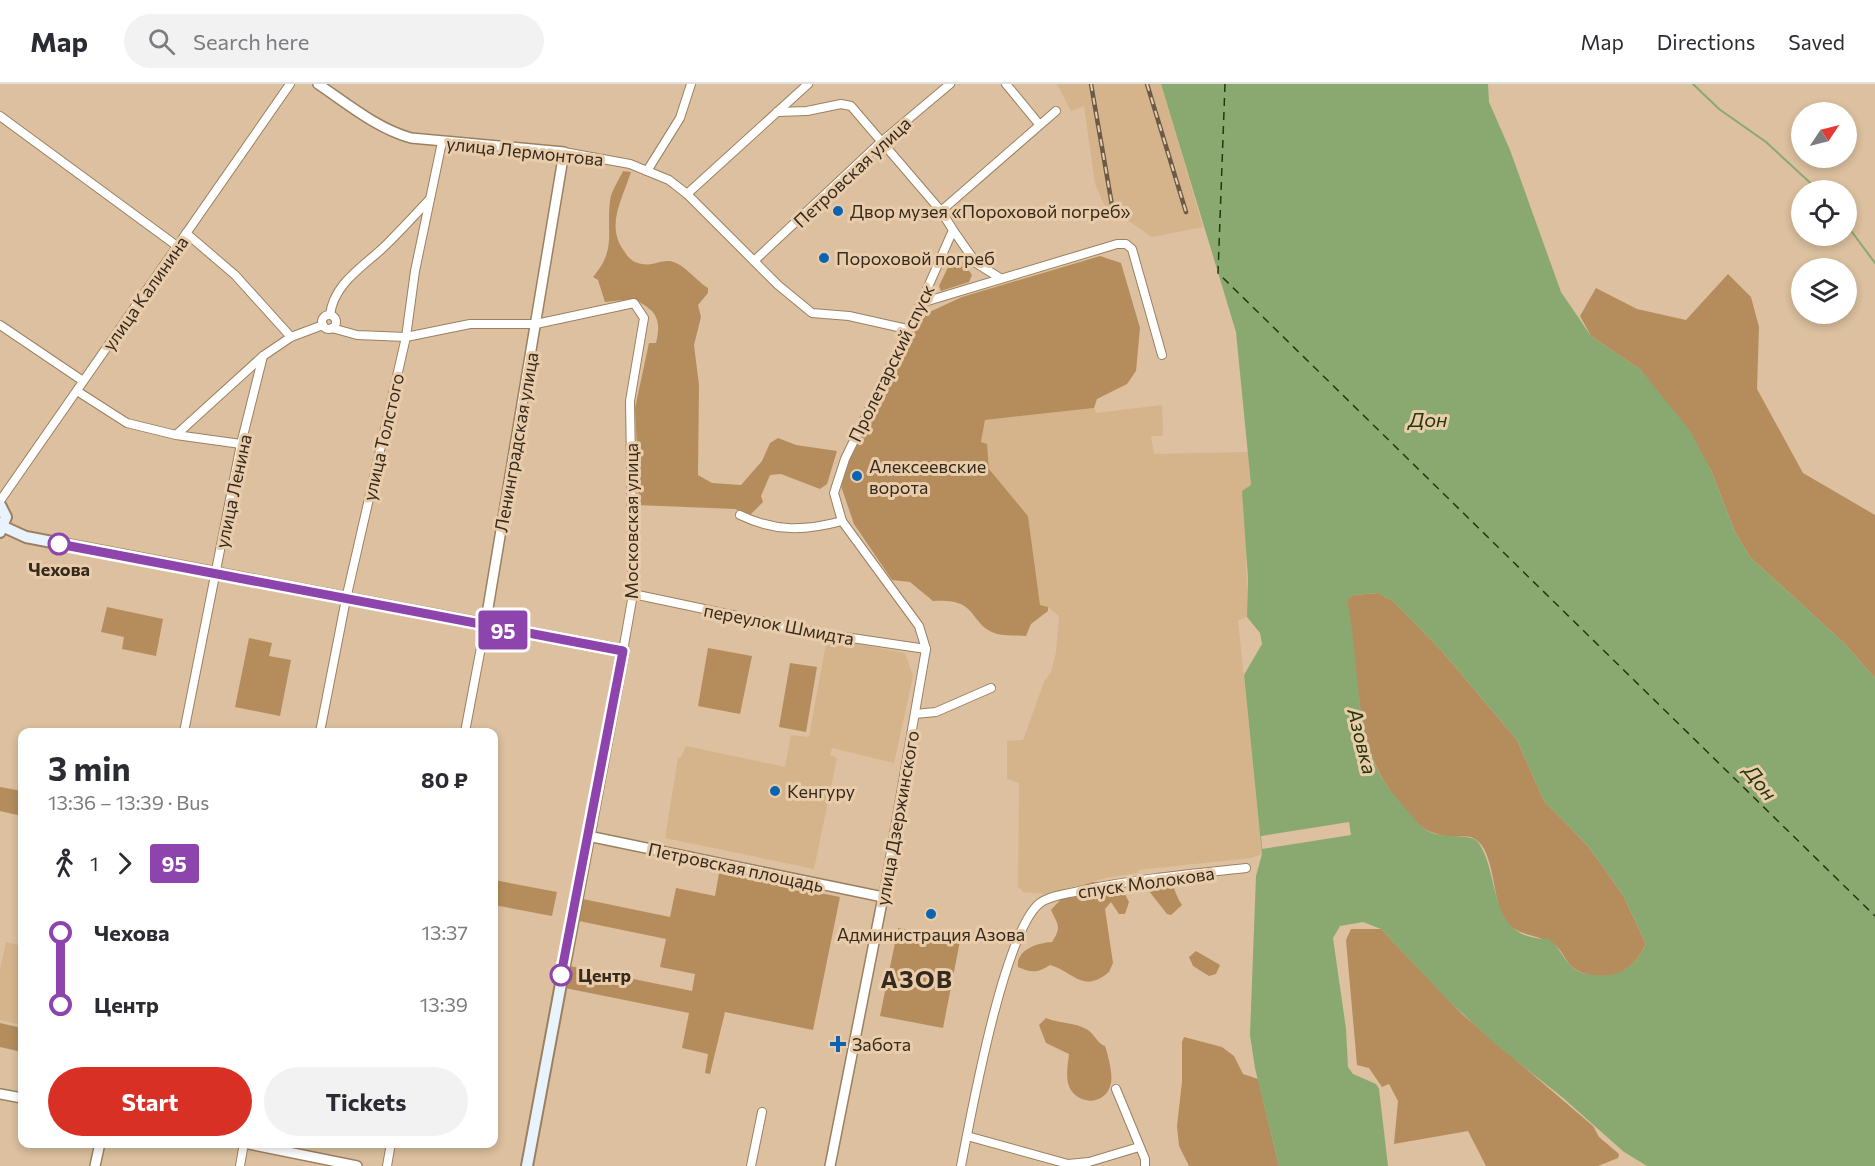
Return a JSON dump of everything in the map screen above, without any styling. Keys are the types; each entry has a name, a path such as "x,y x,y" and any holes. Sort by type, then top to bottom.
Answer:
{"main road":[{"path":"0,503 6,517 2,529 26,537 215,575 623,651"},
{"name":"Московская улица","path":"527,1166 623,651"}],"street":[{"name":"улица Калинина","path":"0,503 290,84"},
{"name":"улица Лермонтова","path":"318,84 393,133 442,142 564,152 630,164 669,180 687,194 754,261 813,313 849,316 907,329"},
{"path":"647,171 680,118 691,84"},
{"path":"687,194 808,84"},
{"name":"Петровская улица","path":"754,261 881,142 950,84"},
{"path":"1006,84 1039,124"},
{"path":"777,112 807,111 841,104 851,106 941,211 976,263 1000,278"},
{"path":"941,211 1056,111"},
{"path":"0,116 177,246"},
{"name":"улица Толстого","path":"321,728 346,599 406,337 415,271 442,142"},
{"name":"Ленинградская улица","path":"466,728 485,626 564,152"},
{"path":"330,315 332,300 345,281 386,245 430,198"},
{"name":"Пролетарский спуск","path":"842,521 834,493 835,485 854,437 921,303 953,230"},
{"path":"186,233 236,275 291,337"},
{"path":"921,303 1117,244 1126,244 1132,249 1162,355"},
{"name":"Московская улица","path":"536,324 634,303 644,318 630,401 633,594 623,651"},
{"path":"323,325 323,318 330,315"},
{"path":"330,315 336,321 332,328"},
{"path":"176,435 263,356 291,337 323,325 357,335 406,337 470,324 536,324"},
{"path":"0,326 83,381"},
{"name":"улица Ленина","path":"185,728 242,444 263,356"},
{"path":"76,391 127,423 176,435 242,444"},
{"path":"740,515 783,530 812,530 842,521 919,626 926,649"},
{"name":"переулок Шмидта","path":"633,594 818,633 926,649"},
{"name":"улица Дзержинского","path":"830,1166 884,897 926,649"},
{"path":"915,714 936,712 990,688"},
{"name":"Петровская площадь","path":"588,836 884,897"},
{"name":"спуск Молокова","path":"967,1136 999,994 1032,911 1041,902 1053,897 1119,883 1246,868"},
{"path":"1116,1089 1145,1159 1145,1166"},
{"path":"0,1094 18,1097"},
{"path":"751,1166 762,1112"},
{"path":"961,1166 967,1136 1068,1164 1089,1162 1139,1147"},
{"path":"95,1166 99,1148"},
{"path":"240,1166 243,1148"},
{"path":"269,1148 357,1166"},
{"path":"387,1166 390,1148"}],"shaded area":[{"path":"1057,84 1161,84 1203,227 1152,237 1120,215 1107,211 1095,184 1084,106 1071,111"},
{"path":"623,171 631,172 617,212 616,231 626,254 629,258 642,264 667,261 675,263 708,288 708,293 698,305 701,317 694,345 699,385 698,475 712,483 741,485 762,461 770,443 778,438 796,445 837,451 827,484 820,489 781,474 770,475 761,496 763,502 749,516 735,509 636,505 639,490 635,408 649,343 656,343 657,321 652,311 633,299 605,302 598,280 593,277 608,249 611,197"},
{"path":"958,255 972,275 969,282 941,291 939,286 953,257"},
{"path":"1100,256 1121,263 1140,328 1136,371 1127,384 1097,399 1094,408 985,420 981,442 987,444 989,469 1028,516 1040,605 1048,607 1048,611 1031,624 1026,636 997,634 988,630 966,607 959,603 933,601 910,582 892,580 854,524 841,486 850,459 923,315 962,297"},
{"path":"1728,274 1751,297 1759,327 1757,389 1803,473 1875,515 1875,678 1844,643 1750,557 1735,532 1710,468 1641,370 1591,336 1580,316 1596,288 1637,309 1686,320"},
{"path":"1162,405 1163,436 1151,436 1154,454 1248,452 1251,485 1246,563 1248,611 1247,617 1238,620 1262,854 1251,858 1138,870 1138,873 1106,878 1047,894 1022,892 1022,889 1018,888 1019,783 1007,779 1007,741 1023,740 1044,682 1051,672 1056,652 1059,616 1048,607 1040,606 1028,516 989,469 987,444 981,442 985,420 1094,408 1096,413"},
{"path":"1378,593 1393,601 1440,649 1517,740 1544,801 1587,845 1624,897 1646,944 1627,969 1606,976 1594,976 1581,972 1572,967 1552,943 1512,927 1502,915 1490,863 1481,845 1471,837 1448,837 1423,828 1406,811 1388,787 1372,756 1361,713 1346,600 1353,595"},
{"path":"107,607 163,619 156,656 122,649 124,637 101,632"},
{"path":"249,638 272,643 269,656 291,660 280,716 235,707"},
{"path":"827,638 905,653 913,676 894,763 832,748 830,755 837,758 814,869 665,838 678,758 681,757 686,746 785,767 791,735 809,737"},
{"path":"708,648 752,656 740,714 698,706"},
{"path":"790,663 817,667 806,732 779,727"},
{"path":"0,787 18,790 18,815 0,811"},
{"path":"719,873 840,897 813,1030 725,1012 710,1074 705,1073 708,1054 682,1048 689,1013 565,988 570,966 692,991 695,974 660,967 666,939 579,921 583,899 670,917 676,888 715,896"},
{"path":"1167,875 1182,905 1171,915 1167,914 1149,891 1148,880"},
{"path":"498,881 557,892 552,916 498,906"},
{"path":"1093,882 1119,883 1129,902 1125,914 1119,914 1111,902 1105,909 1113,963 1109,972 1092,981 1085,981 1050,965 1042,970 1034,971 1018,967 1018,961 1024,951 1052,942 1055,937 1058,926 1051,910 1069,893"},
{"path":"898,928 960,941 943,1028 880,1016"},
{"path":"1351,929 1381,929 1462,1014 1593,1126 1599,1137 1619,1154 1618,1158 1598,1166 1486,1166 1468,1131 1394,1144 1398,1101 1389,1084 1382,1087 1369,1068 1357,1065 1346,940"},
{"path":"6,942 18,945 18,1024 0,1020 0,970"},
{"path":"1196,951 1220,965 1216,974 1209,976 1193,966 1189,957"},
{"path":"1046,1018 1083,1027 1105,1046 1110,1065 1111,1083 1103,1097 1090,1101 1076,1096 1071,1090 1067,1076 1069,1054 1046,1043 1039,1025"},
{"path":"0,1023 18,1027 18,1051 0,1047"},
{"path":"1184,1037 1222,1047 1234,1056 1243,1074 1258,1079 1279,1166 1189,1166 1179,1146 1177,1126"}],"water":[{"name":"Дон","path":"1161,84 1488,84 1489,102 1510,150 1561,292 1591,336 1641,370 1690,431 1710,468 1735,532 1750,557 1844,643 1875,678 1875,1166 1647,1166 1624,1152 1562,1097 1495,1044 1448,1000 1381,929 1363,922 1340,926 1333,938 1346,1029 1348,1067 1353,1074 1376,1084 1379,1089 1388,1166 1279,1166 1255,1068 1250,1035 1256,876 1262,854 1244,675 1262,644 1260,633 1247,617 1248,578 1242,491 1251,485 1236,332","holes":["1378,593 1393,601 1440,649 1517,740 1544,801 1587,845 1624,897 1646,944 1637,959 1626,969 1613,974 1589,975 1575,970 1549,939 1533,938 1518,931 1508,922 1501,910 1485,854 1478,842 1468,837 1435,834 1427,830 1420,825 1388,787 1374,762 1363,723 1347,600 1353,595"]}],"pier":[{"path":"1349,822 1351,835 1262,849 1261,836"}],"waterway":[{"path":"1693,84 1719,109 1766,142 1807,180"},
{"path":"1857,239 1875,263"}],"ferry route":[{"path":"1225,84 1218,273 1875,916"}],"railway":[{"path":"1091,84 1113,211"},
{"path":"1147,84 1186,212"}],"bus line":[{"name":"95","path":"59,544 623,651 561,975"}],"place":[{"name":"Двор музея «Пороховой погреб»","path":"838,211"},
{"name":"Пороховой погреб","path":"824,258"},
{"name":"Алексеевские ворота","path":"857,476"},
{"name":"Чехова","path":"59,544"},
{"name":"Кенгуру","path":"775,791"},
{"name":"Администрация Азова","path":"931,914"},
{"name":"Центр","path":"561,975"},
{"name":"Забота","path":"838,1044"}],"district":[{"name":"АЗОВ","path":"917,978"}],"water label":[{"name":"Азовка","path":"1363,741"}]}
